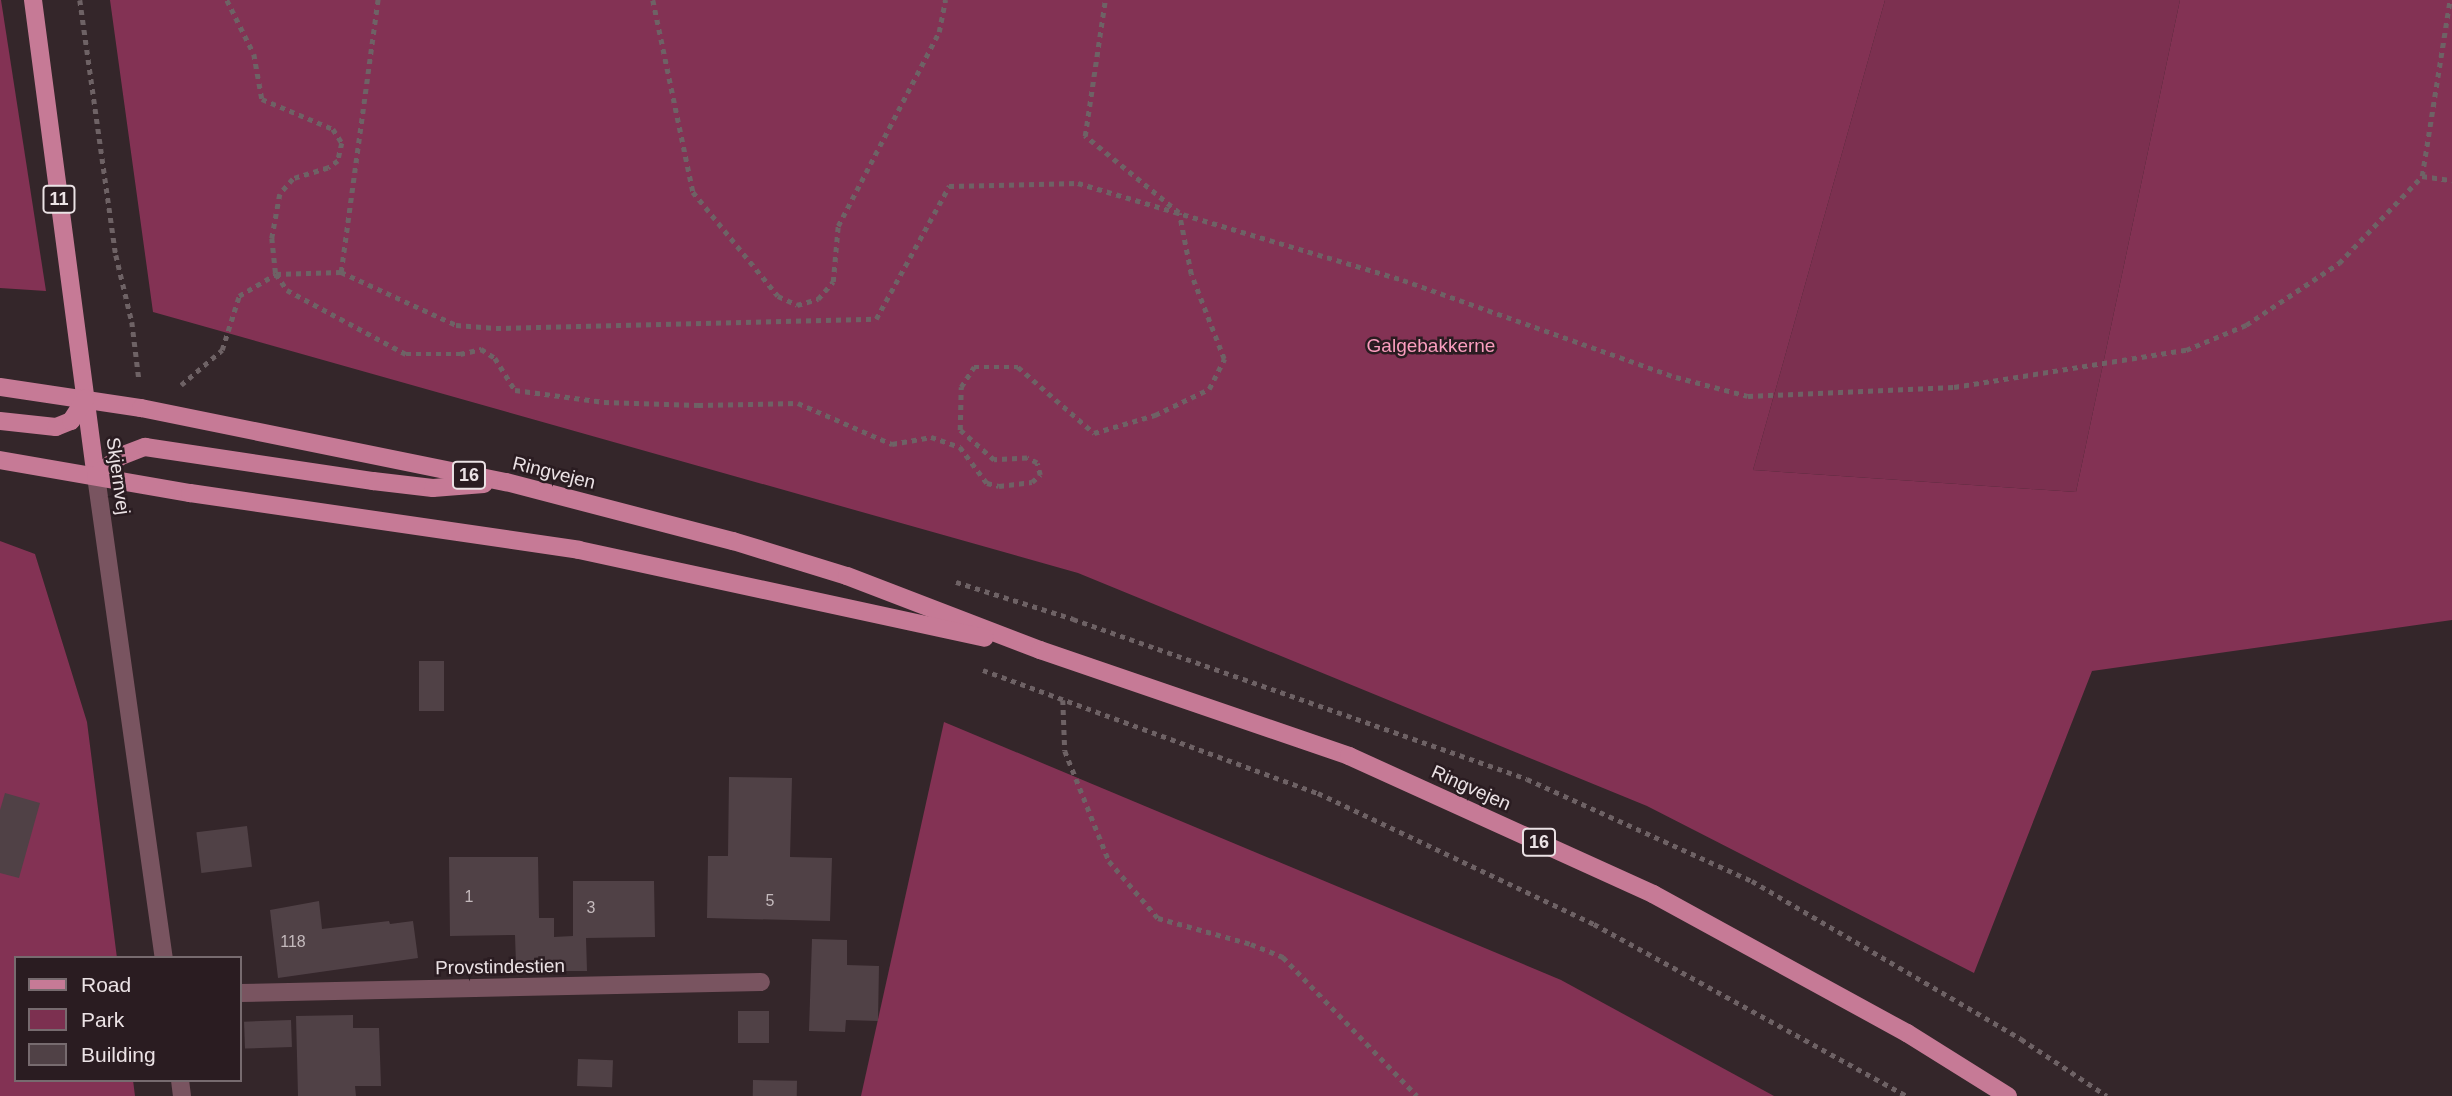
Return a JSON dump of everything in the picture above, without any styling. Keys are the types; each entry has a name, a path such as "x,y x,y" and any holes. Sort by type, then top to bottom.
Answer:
{"main road":[{"name":"Skjernvej","path":"33,0 96,476"},
{"name":"Ringvejen","path":"0,387 86,398 506,482 733,541 834,572 1040,650 1349,756 1653,894 1907,1033 2008,1096"},
{"path":"0,421 56,428 71,421 86,398"},
{"path":"96,476 121,456 145,447 433,488 506,482"},
{"name":"Ringvejen","path":"0,460 579,550 1040,650"}],"street":[{"name":"Skjernvej","path":"96,476 164,956"},
{"name":"Provstindestien","path":"242,993 761,982"}],"path":[{"path":"80,0 116,256 132,322 139,382"},
{"path":"227,0 254,54 262,99 332,130 342,143 338,160 328,168 293,179 280,194 272,239 276,274 287,290 406,354 460,354 481,349 495,358 515,390 604,402 698,405 798,403 892,444 930,437 960,447 987,483 999,486 1032,482 1040,475 1037,463 1027,458 994,460 960,430 961,387 974,367 1017,367 1094,433 1155,415 1209,389 1224,359 1191,274 1179,213 1085,136 1105,0"},
{"path":"341,272 378,0"},
{"path":"653,0 693,192 778,296 797,305 818,299 833,282 838,226 939,32 945,0"},
{"path":"176,389 222,350 239,296 276,274 341,272 456,325 496,328 876,319 949,186 1078,183 1403,280 1676,377 1748,396 1954,387 2186,350 2246,324 2339,263 2422,176 2449,0"},
{"path":"2422,176 2452,180"},
{"path":"971,666 1318,793 1594,923 1907,1096"},
{"path":"1063,700 1065,751 1109,861 1158,918 1251,944 1283,957 1417,1096"}],"green space":[{"path":"1,0 46,291 0,288"},
{"name":"Galgebakkerne","path":"110,0 1885,0 1753,470 2076,492 2180,0 2452,0 2452,620 2092,671 1974,973 1647,806 1078,573 153,312"},
{"path":"1885,0 2180,0 2076,492 1753,470"},
{"path":"0,541 35,554 87,722 117,956 14,956 14,1082 133,1082 135,1096 0,1096"},
{"path":"944,722 1561,980 1774,1096 861,1096"}],"building":[{"path":"419,661 444,661 444,711 419,711"},
{"path":"729,777 792,778 790,857 832,858 830,921 707,918 708,856 728,856"},
{"path":"5,793 40,803 19,878 0,873 0,810"},
{"path":"247,826 252,867 201,873 196,832"},
{"path":"449,857 538,857 539,918 554,918 554,937 573,936 573,881 654,881 655,937 586,938 587,971 555,971 555,965 516,965 515,935 450,936"},
{"path":"319,901 322,929 389,921 390,924 413,921 418,958 278,978 270,910"},
{"path":"812,939 847,940 847,965 879,966 878,1021 846,1020 845,1032 809,1031"},
{"path":"738,1011 769,1011 769,1043 738,1043"},
{"path":"353,1015 353,1028 379,1028 381,1086 355,1086 356,1096 298,1096 296,1016"},
{"path":"291,1020 292,1047 245,1049 244,1022"},
{"path":"578,1059 613,1060 612,1087 577,1086"},
{"path":"753,1080 797,1081 797,1096 753,1096"}]}
